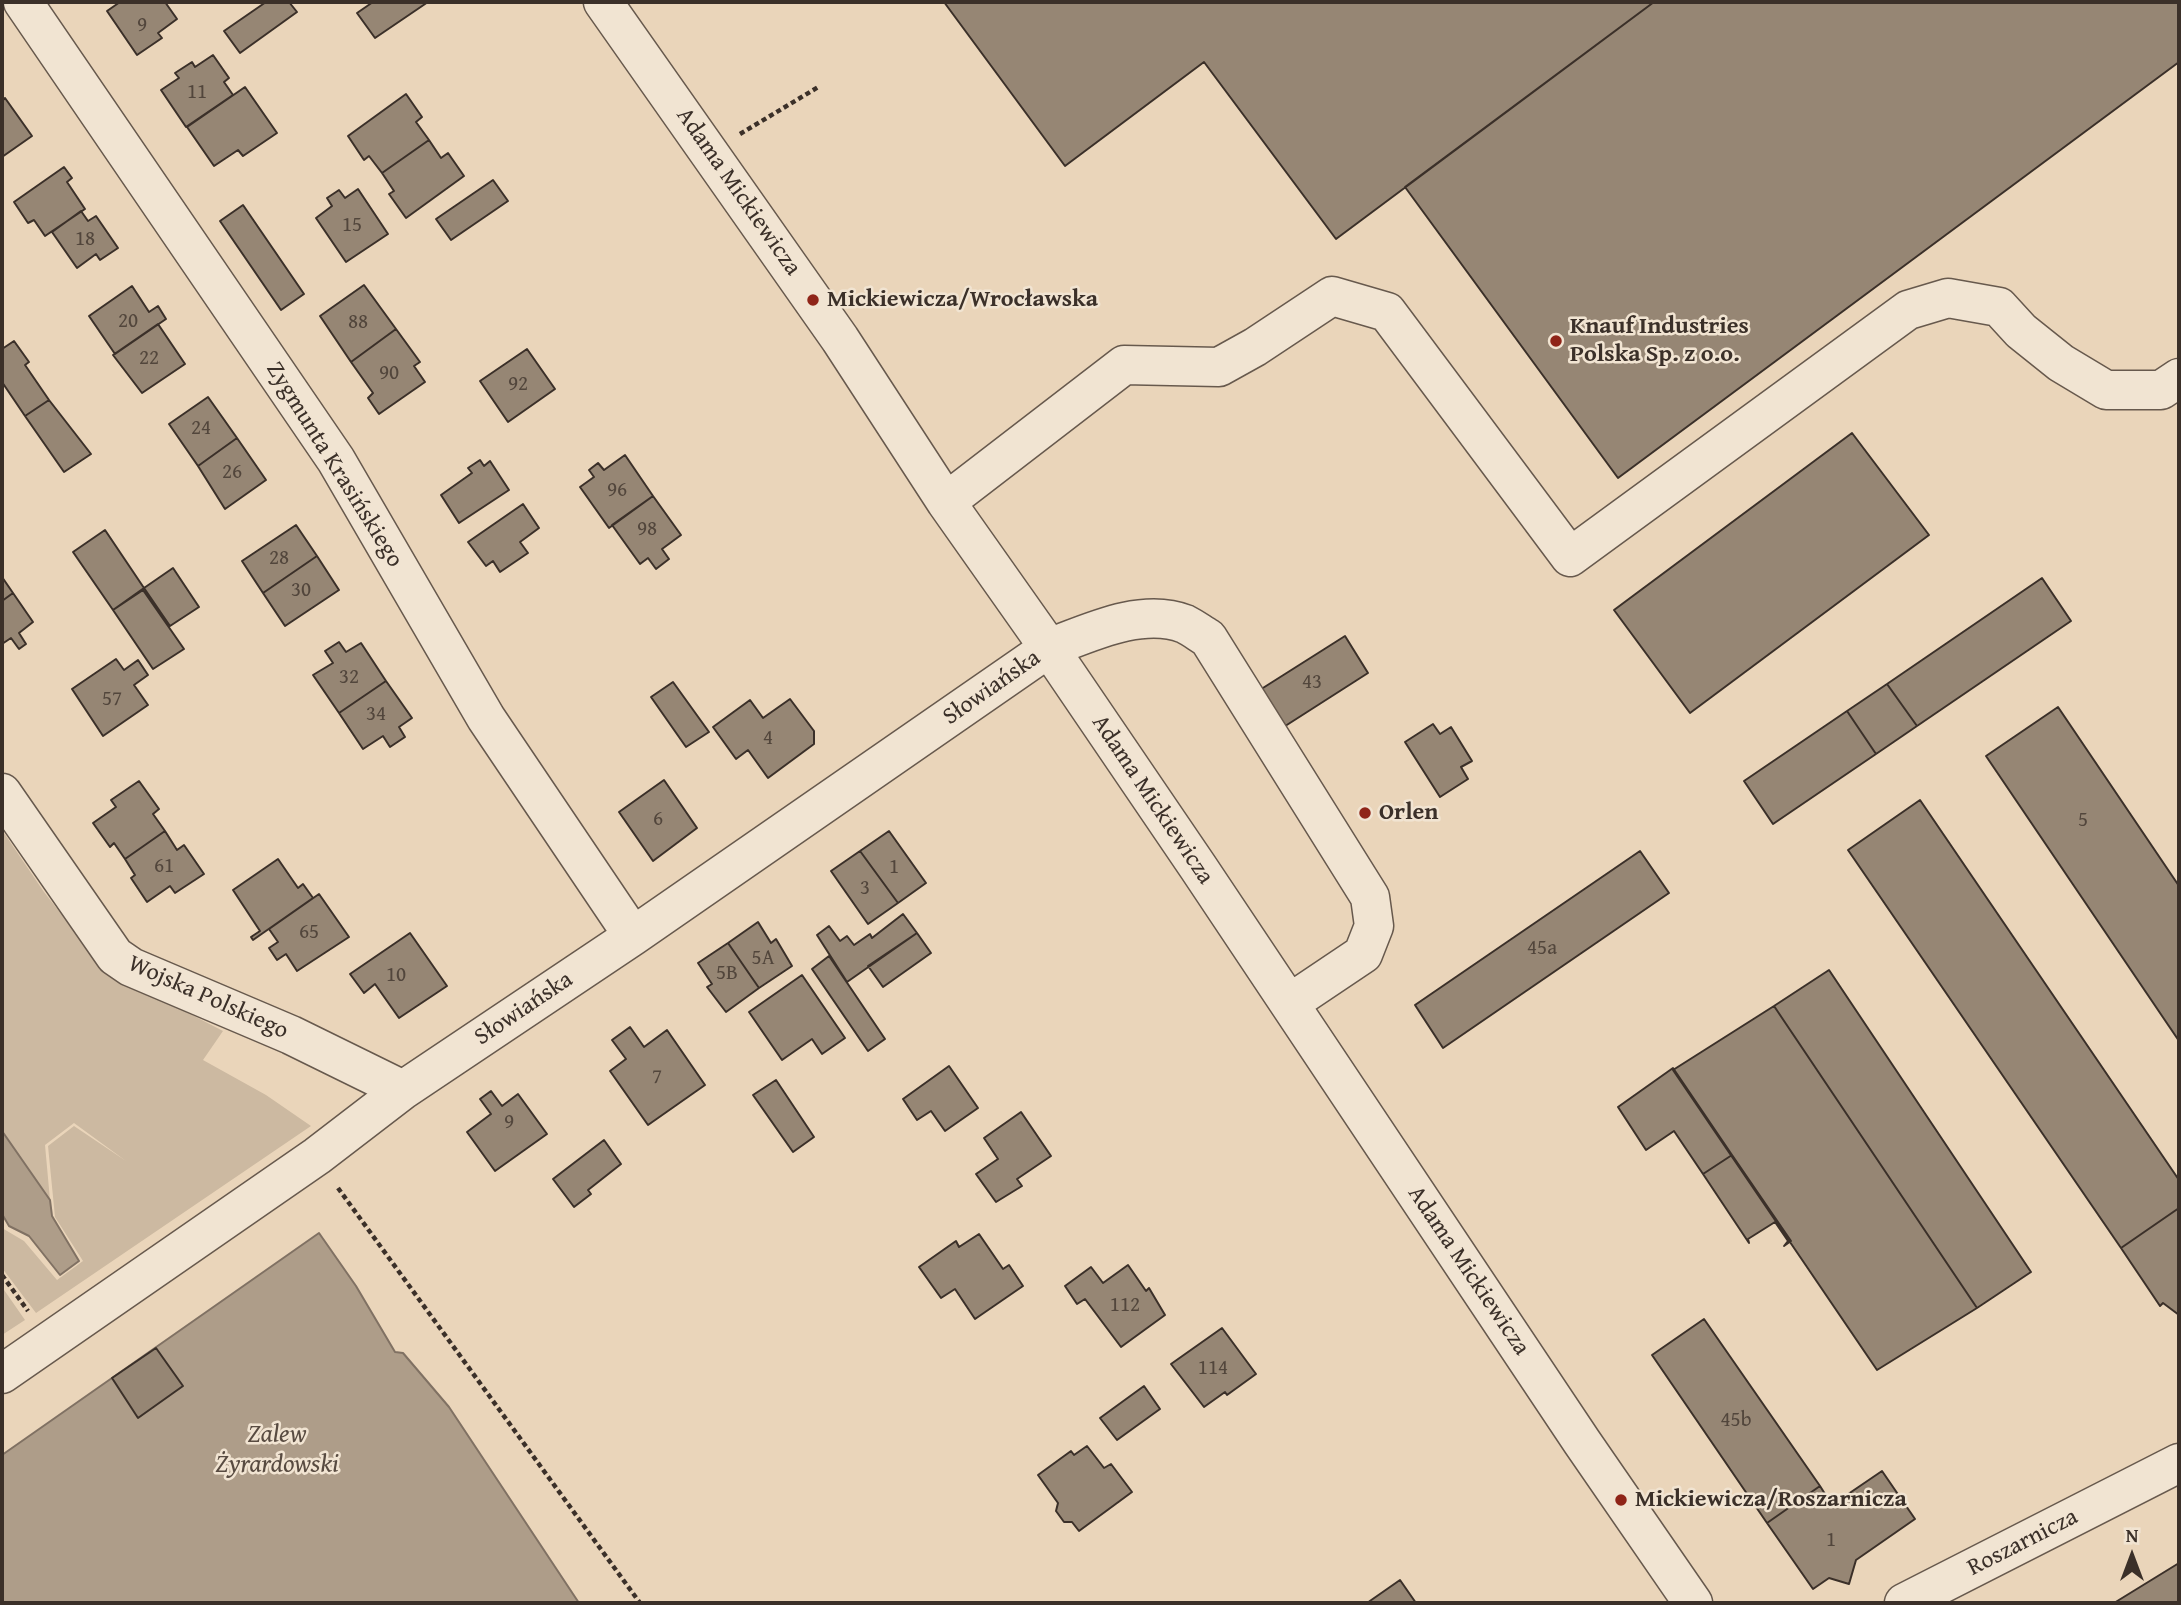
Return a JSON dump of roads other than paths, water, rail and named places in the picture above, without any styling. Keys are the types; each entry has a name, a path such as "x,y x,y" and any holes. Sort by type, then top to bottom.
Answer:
{"street":[{"name":"Zygmunta Krasińskiego","path":"23,2 336,460 486,718 634,936"},
{"name":"Adama Mickiewicza","path":"603,2 840,339 946,502 1049,648 1290,1003 1582,1442 1693,1603"},
{"path":"946,502 1124,365 1219,367 1255,347 1332,296 1387,312 1570,557 1908,310 1948,298 1999,307 2021,331 2061,363 2106,390 2161,390 2179,378"},
{"name":"Słowiańska","path":"2,1374 317,1156 403,1090 634,936 1049,648 1109,626 1143,618 1184,624 1208,638 1370,897 1374,926 1363,954 1290,1003"},
{"name":"Wojska Polskiego","path":"2,793 115,956 131,967 291,1035 403,1090"},
{"name":"Roszarnicza","path":"1904,1603 2179,1463"}],"water":[{"path":"2,1131 50,1200 52,1216 79,1261 60,1275 29,1236 9,1226 2,1214"},
{"name":"Zalew Żyrardowski","path":"319,1233 356,1286 395,1352 403,1353 449,1407 579,1603 2,1603 2,1455"}],"place":[{"name":"Mickiewicza/Wrocławska","path":"813,300"},
{"name":"Knauf Industries Polska Sp. z o.o.","path":"1556,341"},
{"name":"Orlen","path":"1365,813"},
{"name":"Mickiewicza/Roszarnicza","path":"1621,1500"}]}
